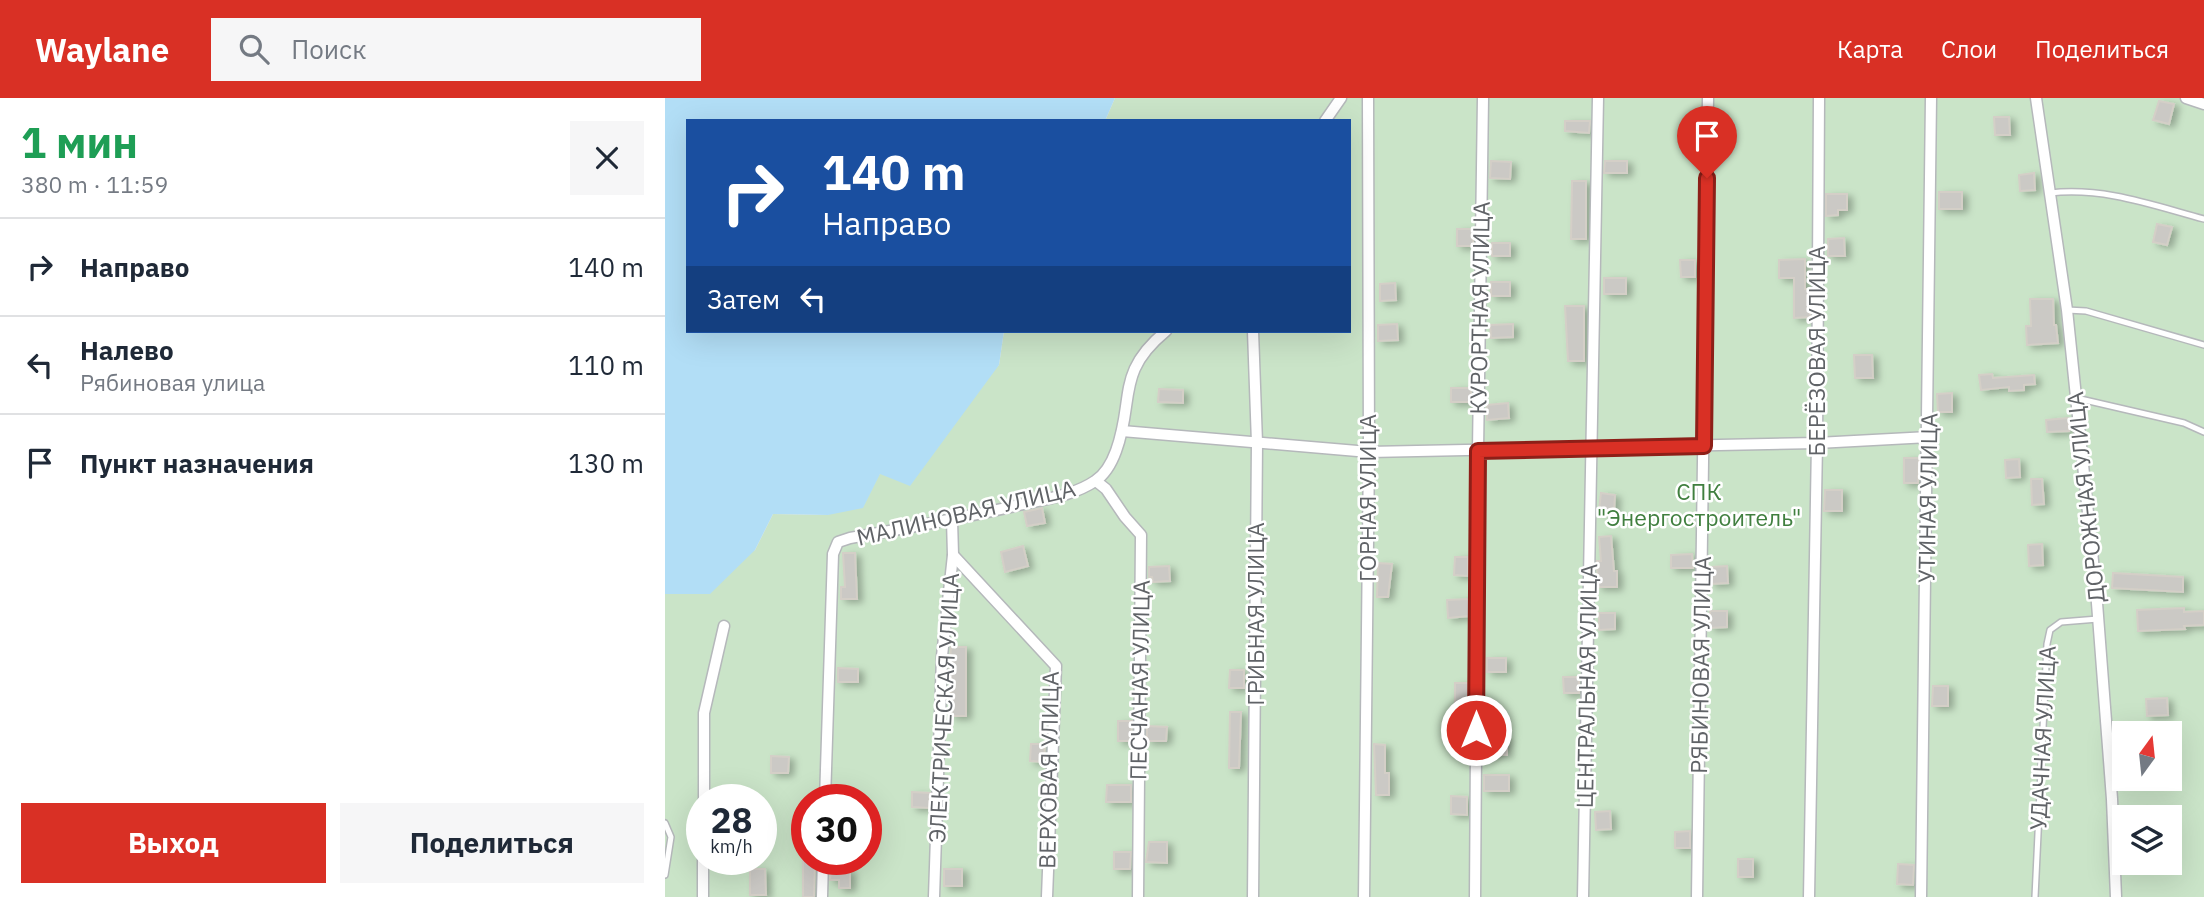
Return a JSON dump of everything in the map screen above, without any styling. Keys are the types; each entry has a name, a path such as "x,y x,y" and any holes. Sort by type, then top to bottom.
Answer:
{"street":[{"path":"1326,119 1341,98"},
{"name":"ГОРНАЯ УЛИЦА","path":"1364,897 1369,452 1368,98"},
{"name":"КУРОРТНАЯ УЛИЦА","path":"1475,897 1483,98"},
{"name":"ЦЕНТРАЛЬНАЯ УЛИЦА","path":"1583,897 1598,98"},
{"name":"РЯБИНОВАЯ УЛИЦА","path":"1697,897 1708,98"},
{"name":"БЕРЁЗОВАЯ УЛИЦА","path":"1809,897 1817,443 1819,98"},
{"name":"УТИНАЯ УЛИЦА","path":"1921,897 1929,437 1931,98"},
{"name":"ДОРОЖНАЯ УЛИЦА","path":"2036,98 2067,310 2076,398 2098,619 2112,799 2116,897"},
{"path":"2186,98 2204,103"},
{"name":"МАЛИНОВАЯ УЛИЦА","path":"826,784 834,554 838,542 952,520 1073,492 1096,481 1111,463 1122,431 1130,377 1144,352 1164,333"},
{"name":"ГРИБНАЯ УЛИЦА","path":"1253,333 1257,443 1253,897"},
{"path":"1122,431 1369,452 1817,443 1929,437"},
{"name":"ПЕСЧАНАЯ УЛИЦА","path":"1096,481 1106,489 1125,517 1142,535 1138,897"},
{"name":"ЭЛЕКТРИЧЕСКАЯ УЛИЦА","path":"934,897 942,656 953,555 952,520"},
{"name":"ВЕРХОВАЯ УЛИЦА","path":"953,555 1055,666 1047,897"},
{"path":"704,784 704,713 725,626"},
{"path":"703,875 703,897"},
{"path":"822,897 823,875"}],"lane":[{"path":"2050,193 2075,190 2102,192 2204,219"},
{"path":"2067,310 2086,311 2204,345"},
{"path":"2076,398 2184,423 2204,432"},
{"name":"УДАЧНАЯ УЛИЦА","path":"2035,897 2047,644 2050,630 2061,622 2098,619"},
{"path":"665,823 671,837 665,875"}],"green space":[{"name":"СПК \"Энергостроитель\"","path":"1115,98 2204,98 2204,897 665,897 665,594 755,550 773,514 828,515 880,474 999,365 1004,333 1351,333 1351,119 1106,119"}],"water":[{"path":"665,98 1115,98 1106,119 686,119 686,333 1004,333 999,365 910,486 880,474 863,508 828,515 773,514 755,550 710,594 665,594"}],"building":[{"path":"2159,101 2174,104 2169,124 2153,120"},
{"path":"1994,117 2009,117 2010,135 1995,135"},
{"path":"1565,121 1590,121 1589,133 1565,131"},
{"path":"1491,161 1511,162 1510,179 1490,178"},
{"path":"1605,161 1627,161 1627,173 1604,173"},
{"path":"2034,173 2035,190 2020,191 2019,175"},
{"path":"1572,181 1586,181 1586,239 1571,239"},
{"path":"1939,192 1962,192 1962,209 1939,209"},
{"path":"1826,194 1847,194 1847,210 1838,210 1838,215 1826,216"},
{"path":"2157,224 2172,227 2167,245 2153,242"},
{"path":"1457,229 1473,229 1473,246 1457,246"},
{"path":"1844,238 1845,256 1828,256 1828,239"},
{"path":"1492,243 1510,243 1510,256 1492,256"},
{"path":"1805,259 1805,289 1810,289 1810,317 1794,318 1794,278 1779,278 1779,260"},
{"path":"1680,260 1695,260 1695,277 1681,277"},
{"path":"1604,278 1626,278 1626,294 1604,294"},
{"path":"1491,282 1510,282 1510,296 1491,296"},
{"path":"1395,283 1396,300 1380,301 1380,284"},
{"path":"2030,299 2053,299 2058,343 2027,345 2026,326 2031,326"},
{"path":"1565,306 1584,306 1584,361 1568,361"},
{"path":"1397,324 1398,340 1378,341 1378,325"},
{"path":"1513,324 1513,337 1491,338 1490,325"},
{"path":"1854,355 1872,355 1873,378 1855,378"},
{"path":"1992,374 1993,378 2034,375 2035,384 2024,385 2024,390 2009,391 2009,387 1981,390 1979,375"},
{"path":"1451,388 1471,388 1471,402 1451,402"},
{"path":"1159,389 1183,390 1183,403 1158,402"},
{"path":"1952,393 1952,412 1938,412 1937,394"},
{"path":"1508,403 1509,418 1487,420 1487,405"},
{"path":"2068,418 2069,431 2047,432 2046,420"},
{"path":"1904,458 1919,458 1918,483 1904,483"},
{"path":"2019,459 2020,477 2006,478 2005,460"},
{"path":"2031,479 2042,479 2044,504 2032,505"},
{"path":"1825,490 1842,490 1842,511 1824,511"},
{"path":"1601,493 1615,495 1614,512 1599,511"},
{"path":"1042,508 1045,523 1027,526 1024,512"},
{"path":"1611,536 1617,587 1598,587 1597,561 1601,561 1599,537"},
{"path":"2042,544 2043,565 2029,566 2028,545"},
{"path":"1023,546 1028,566 1005,572 1001,552"},
{"path":"843,553 855,553 857,599 841,599 841,587 845,587"},
{"path":"1692,554 1693,568 1671,568 1671,555"},
{"path":"1455,557 1468,557 1468,576 1454,575"},
{"path":"1378,563 1392,564 1388,597 1377,597"},
{"path":"1169,566 1170,581 1153,582 1152,577 1149,577 1149,567"},
{"path":"1727,566 1728,583 1711,584 1711,567"},
{"path":"2113,573 2183,577 2183,592 2112,588"},
{"path":"1469,599 1469,616 1448,618 1447,600"},
{"path":"2184,608 2184,612 2204,611 2204,625 2184,626 2185,629 2138,631 2137,610"},
{"path":"1710,611 1727,611 1727,627 1710,628"},
{"path":"1599,613 1615,613 1615,629 1599,630"},
{"path":"951,647 966,647 966,716 951,716"},
{"path":"1487,658 1506,658 1506,672 1487,672"},
{"path":"838,668 858,669 858,682 838,682"},
{"path":"1230,670 1244,670 1244,688 1229,688"},
{"path":"1563,677 1579,677 1579,693 1564,693"},
{"path":"1455,683 1469,683 1468,703 1455,703"},
{"path":"1933,686 1948,686 1948,706 1932,706"},
{"path":"2167,698 2168,715 2147,716 2146,699"},
{"path":"1230,712 1241,712 1239,768 1229,768"},
{"path":"1118,721 1132,721 1131,741 1118,741"},
{"path":"1147,726 1167,727 1166,741 1147,741"},
{"path":"1486,737 1507,737 1507,755 1486,754"},
{"path":"1031,744 1045,744 1044,762 1030,761"},
{"path":"1374,744 1385,745 1385,773 1389,773 1389,795 1376,795"},
{"path":"771,756 789,757 788,773 771,773"},
{"path":"1484,775 1509,775 1509,791 1484,791"},
{"path":"1107,785 1131,785 1131,802 1106,802"},
{"path":"912,792 930,793 929,808 912,807"},
{"path":"1451,796 1467,797 1467,815 1451,814"},
{"path":"1610,811 1611,829 1596,830 1595,812"},
{"path":"1690,831 1690,848 1675,848 1675,832"},
{"path":"1149,842 1167,842 1167,863 1146,862"},
{"path":"1114,852 1131,852 1130,869 1114,869"},
{"path":"1738,859 1753,859 1753,877 1738,877"},
{"path":"1898,864 1914,865 1913,885 1897,884"},
{"path":"944,869 962,869 962,886 944,886"},
{"path":"750,875 765,875 766,895 750,895"},
{"path":"803,875 815,875 814,897 803,897"},
{"path":"830,875 850,875 850,888 839,888 839,880 830,880"}],"route":[{"path":"1476,730 1478,451 1704,446 1707,178"}]}
